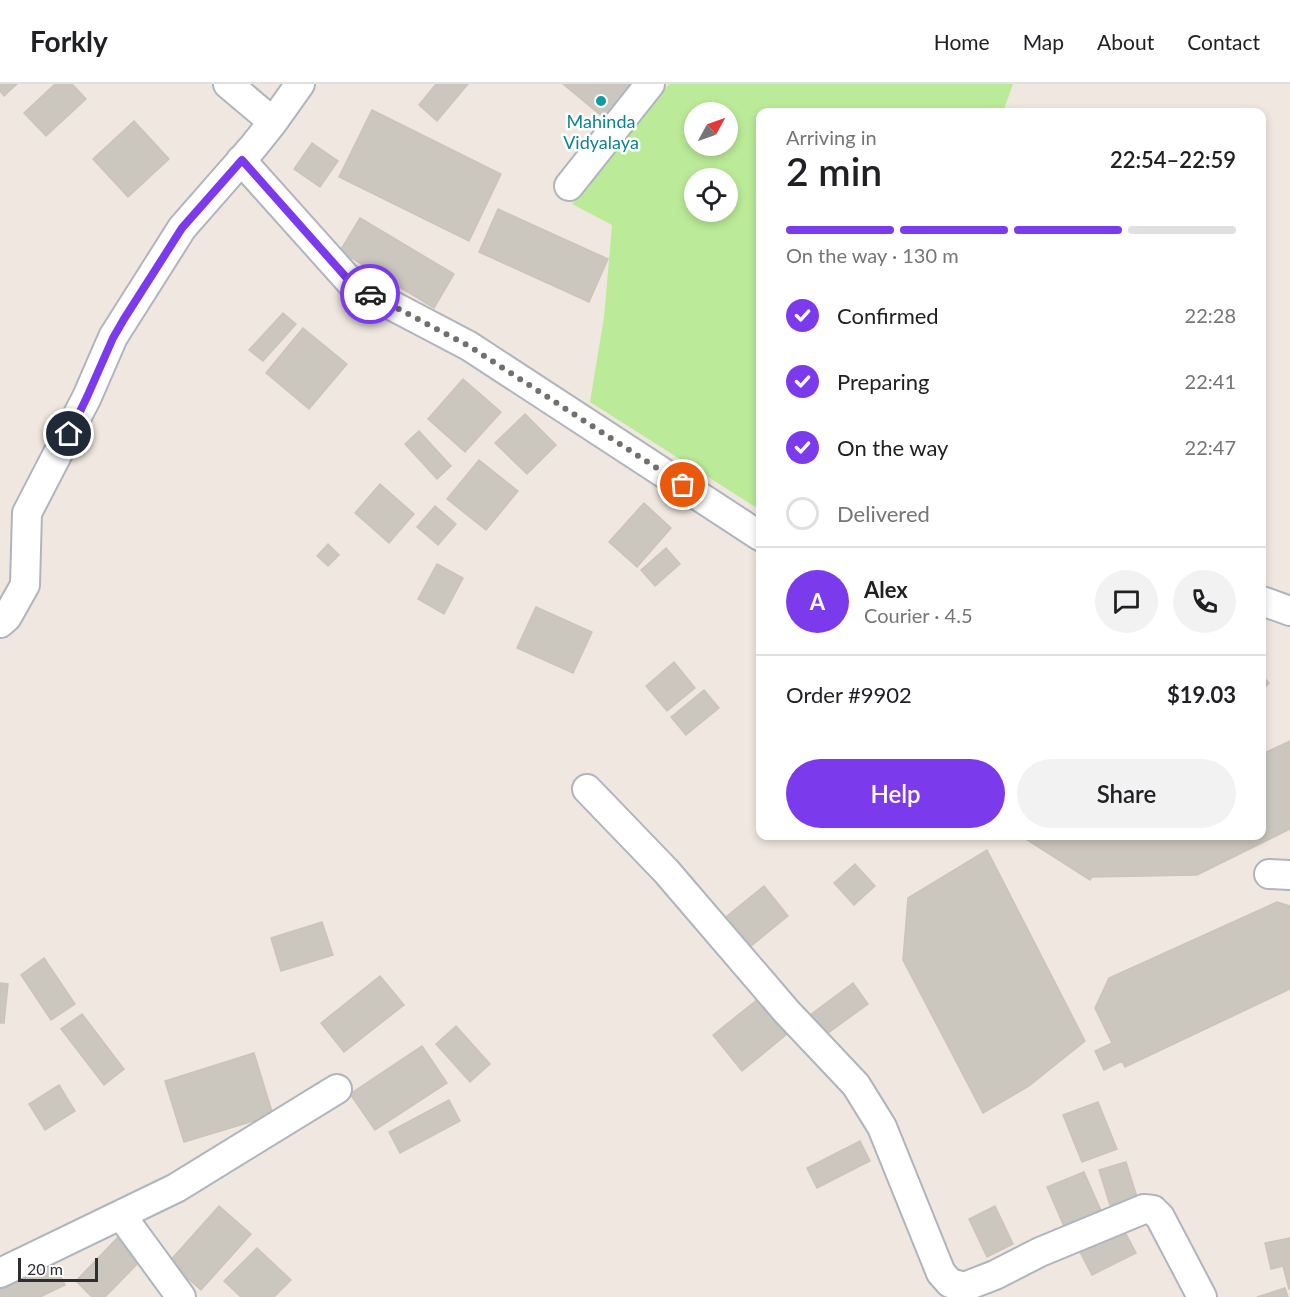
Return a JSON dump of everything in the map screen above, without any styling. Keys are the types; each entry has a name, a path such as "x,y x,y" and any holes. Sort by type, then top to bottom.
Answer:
{"street":[{"path":"228,84 273,122"},
{"path":"0,623 7,617 25,585 27,513 87,397 113,338 182,228 242,160 300,84"},
{"path":"569,186 650,84"},
{"path":"242,160 353,285 469,346 756,533"},
{"path":"1266,602 1290,611"},
{"path":"587,789 666,871 787,1012 856,1085 882,1127 941,1273 950,1283 964,1287 1040,1252 1144,1209 1153,1210 1161,1217 1202,1297"},
{"path":"0,1273 176,1188 337,1089"},
{"path":"121,1215 181,1297"}],"green space":[{"path":"669,84 1013,84 1004,108 756,108 756,507 590,402 604,317 612,225 572,204"}],"building":[{"path":"0,84 17,84 4,96 0,91"},
{"path":"55,84 72,84 86,99 46,136 24,113"},
{"path":"436,84 468,84 437,121 419,105"},
{"name":"Mahinda Vidyalaya","path":"563,84 633,84 604,118"},
{"path":"372,110 501,174 469,241 339,177"},
{"path":"134,121 169,159 128,197 93,159"},
{"path":"312,143 338,161 320,187 294,169"},
{"path":"498,209 608,259 589,302 479,252"},
{"path":"360,218 454,274 434,308 340,251"},
{"path":"283,313 296,324 263,361 249,350"},
{"path":"303,328 347,364 309,409 266,373"},
{"path":"463,379 501,412 465,452 428,419"},
{"path":"525,414 556,445 527,474 495,443"},
{"path":"419,431 451,466 437,479 405,444"},
{"path":"479,460 518,491 486,530 447,499"},
{"path":"380,484 414,514 389,543 355,513"},
{"path":"644,503 671,528 637,567 609,542"},
{"path":"435,506 456,524 438,545 417,527"},
{"path":"328,544 339,555 328,566 317,556"},
{"path":"666,548 680,564 655,586 641,570"},
{"path":"437,564 463,578 444,614 418,599"},
{"path":"536,607 592,632 573,673 517,648"},
{"path":"674,662 695,688 667,711 646,686"},
{"path":"704,690 719,708 686,735 671,717"},
{"path":"1290,741 1290,829 1197,875 1092,877 1090,880 1027,840 1266,840 1266,752"},
{"path":"987,850 1085,1041 1029,1086 983,1113 903,960 908,898"},
{"path":"855,864 875,886 854,905 834,883"},
{"path":"764,886 788,916 751,946 727,916"},
{"path":"1277,902 1290,906 1290,989 1125,1067 1122,1061 1104,1070 1095,1051 1112,1043 1095,1008 1109,978"},
{"path":"322,922 333,955 281,971 271,938"},
{"path":"44,958 75,1004 51,1020 21,975"},
{"path":"380,976 404,1005 344,1052 321,1023"},
{"path":"0,983 8,984 4,1023 0,1023"},
{"path":"853,983 868,1004 817,1041 802,1021"},
{"path":"758,999 786,1035 742,1071 713,1035"},
{"path":"82,1014 124,1069 104,1085 61,1029"},
{"path":"456,1026 490,1064 470,1082 436,1044"},
{"path":"422,1046 447,1083 375,1130 350,1094"},
{"path":"254,1053 273,1115 184,1142 165,1081"},
{"path":"59,1085 75,1111 45,1130 29,1104"},
{"path":"449,1100 460,1121 400,1153 389,1132"},
{"path":"1098,1102 1117,1149 1082,1162 1063,1115"},
{"path":"860,1141 870,1161 817,1188 807,1168"},
{"path":"1126,1162 1137,1197 1110,1205 1099,1170"},
{"path":"1084,1172 1103,1215 1066,1231 1047,1187"},
{"path":"219,1206 251,1234 201,1290 169,1262"},
{"path":"995,1206 1013,1244 987,1257 969,1219"},
{"path":"1124,1230 1136,1253 1092,1275 1080,1252"},
{"path":"121,1234 144,1257 105,1297 92,1297 76,1281"},
{"path":"1290,1238 1289,1289 1283,1266 1271,1269 1265,1243"},
{"path":"257,1248 291,1280 274,1297 241,1297 224,1281"},
{"path":"49,1254 65,1285 40,1297 0,1297 0,1278"},
{"path":"1285,1288 1288,1297 1257,1297"}],"way so far":[{"path":"370,294 469,346 683,485"}],"place":[{"name":"Mahinda Vidyalaya","path":"601,101"}],"route":[{"path":"69,434 124,319 182,228 242,160 353,285 370,294"}]}
